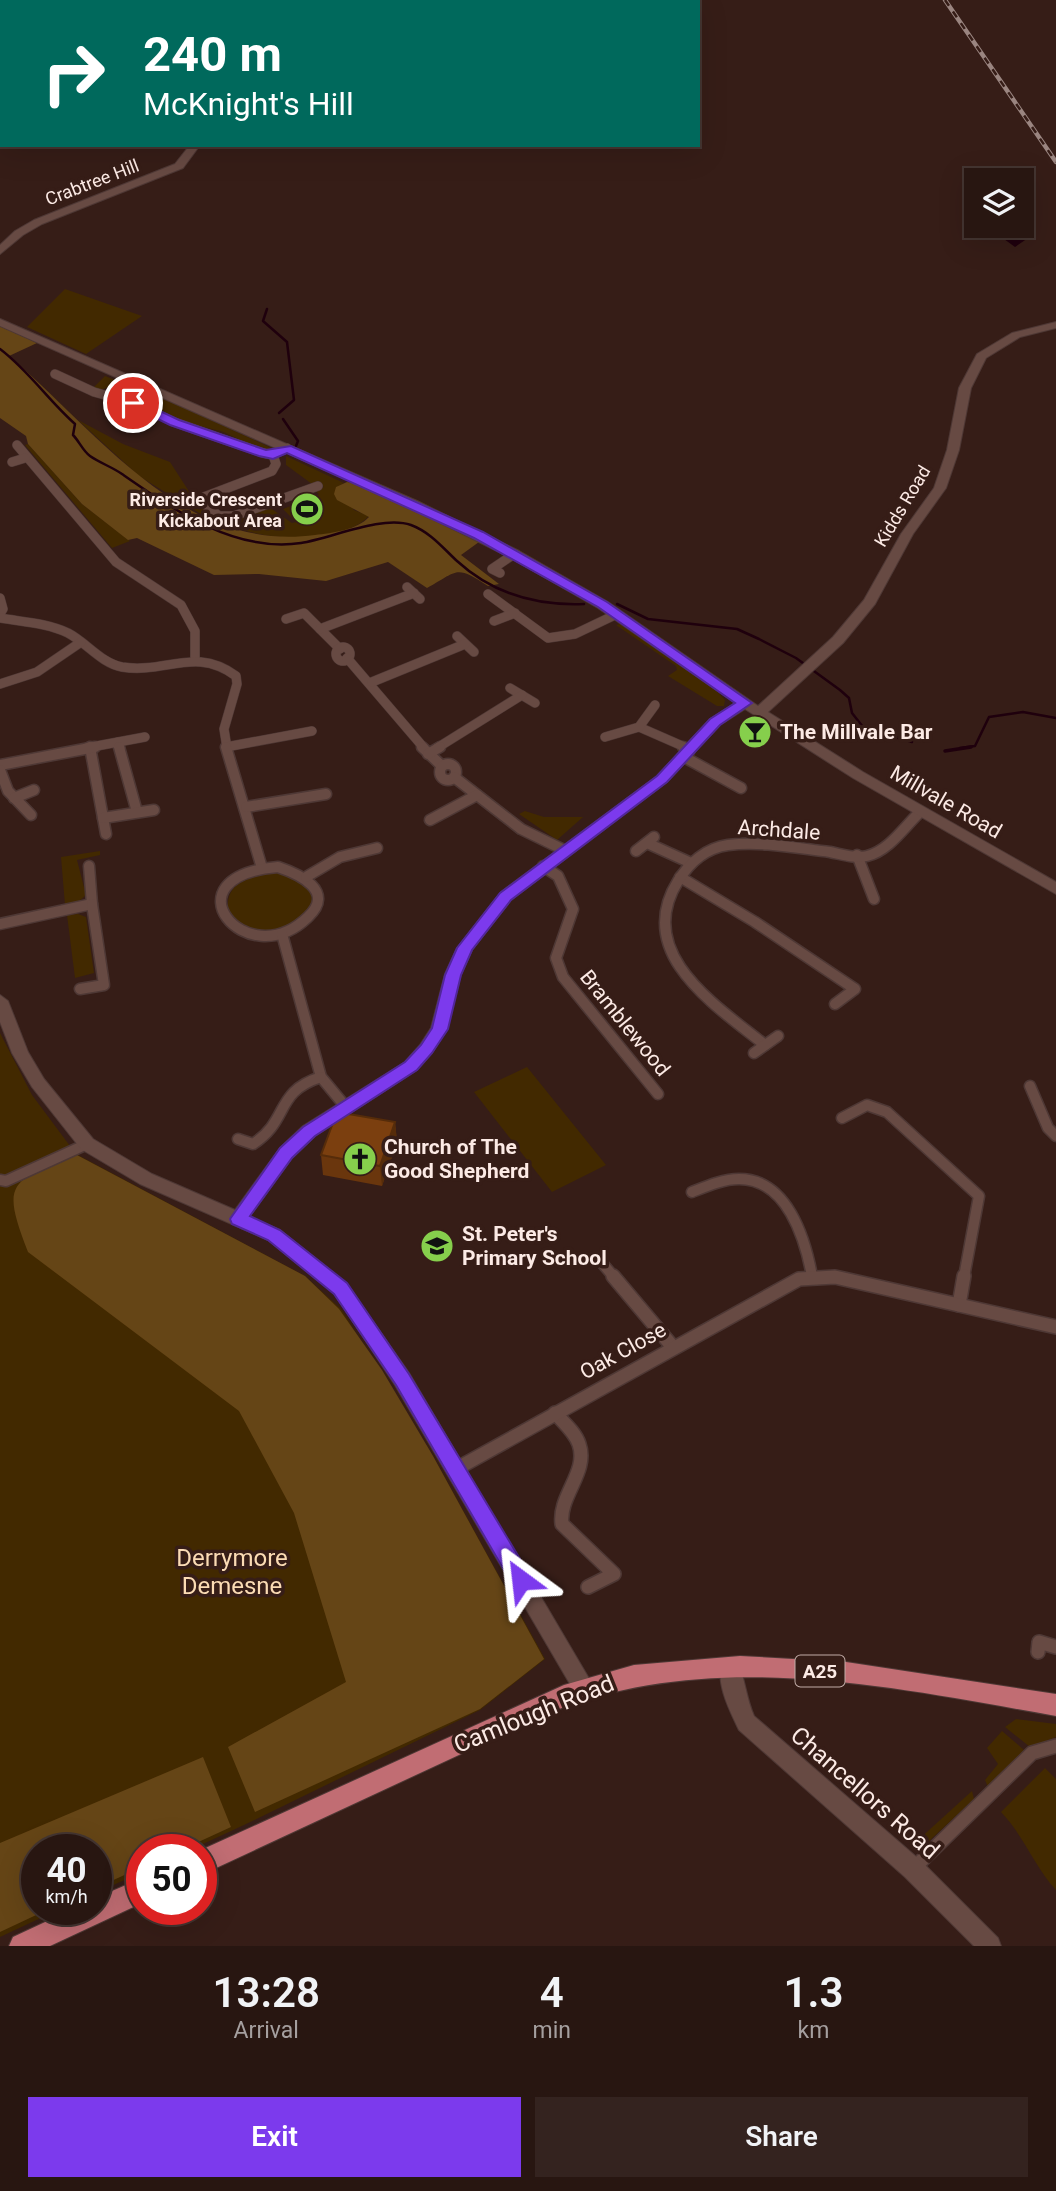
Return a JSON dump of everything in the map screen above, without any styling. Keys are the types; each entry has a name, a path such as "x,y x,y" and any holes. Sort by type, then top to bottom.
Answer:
{"main road":[{"name":"Crabtree Hill","path":"0,251 19,233 38,222 179,166 193,147"},
{"name":"Millvale Road","path":"0,322 413,504 514,554 617,614 759,713 920,812 1056,889"},
{"name":"Kidds Road","path":"759,713 838,640 870,601 907,533 940,488 953,450 965,388 981,356 991,347 1016,335 1056,325"},
{"path":"238,1219 286,1153 309,1131 411,1066 426,1049 439,1029 453,975 465,948 506,896 662,779 715,722 745,703"},
{"path":"0,1001 20,1053 38,1083 87,1144 146,1179 274,1235 340,1288 402,1380 584,1689"},
{"name":"Camlough Road","path":"217,1855 367,1784 584,1689 637,1675 730,1667 777,1667 835,1672 1056,1705"},
{"name":"Chancellors Road","path":"730,1667 735,1696 746,1723 913,1869 990,1946"},
{"path":"22,1946 126,1897"}],"street":[{"path":"55,374 174,422 273,455 287,448"},
{"path":"17,445 116,562 181,606 195,631 195,660"},
{"path":"273,455 276,464 272,471 204,497 203,503 219,516 234,516 318,485"},
{"path":"12,462 26,458"},
{"path":"222,478 233,487"},
{"path":"500,573 492,569 514,554"},
{"path":"320,629 414,593"},
{"path":"488,594 539,634 555,638 575,634 617,614"},
{"path":"0,598 3,609 0,616 60,631 81,642 110,664 123,667 195,660 220,664 236,676 238,693 223,724 226,747 262,868"},
{"path":"286,620 304,613 340,649 350,650 352,654 347,659 372,682 428,754 442,766 455,767 458,773 454,777 521,829 564,850"},
{"path":"494,621 515,613"},
{"path":"372,682 461,640 474,652"},
{"path":"0,684 37,672 81,642"},
{"path":"510,688 535,703"},
{"path":"428,754 522,695"},
{"path":"605,737 639,727 655,705"},
{"path":"639,727 687,753 741,788"},
{"path":"226,747 304,729"},
{"path":"30,815 8,792 0,767 34,756 145,737"},
{"path":"118,742 137,812"},
{"path":"90,747 106,834"},
{"path":"14,798 34,790"},
{"path":"430,820 477,795"},
{"path":"246,807 321,798"},
{"path":"103,818 153,810"},
{"path":"856,891 871,894 857,855 874,852 920,812"},
{"path":"636,852 651,840 691,863"},
{"name":"Archdale","path":"765,1045 704,994 669,954 662,906 691,863 711,848 731,845 780,846 857,855"},
{"path":"306,877 322,864 340,856 377,848"},
{"path":"80,989 104,985 89,866"},
{"name":"Bramblewood","path":"543,866 558,876 573,909 556,958 563,977 658,1094"},
{"path":"262,868 286,869 306,877 315,886 317,908 297,928 282,934 249,934 225,921 219,910 219,899 233,879 262,868"},
{"path":"680,877 755,922 855,989 835,1004"},
{"path":"0,924 92,904"},
{"path":"282,934 321,1077 345,1106"},
{"path":"754,1053 778,1036"},
{"path":"239,1139 253,1144 261,1140 280,1121 289,1093 295,1087 321,1077"},
{"path":"1030,1086 1048,1128 1056,1136"},
{"path":"842,1118 867,1105 887,1112 979,1196 959,1305"},
{"path":"0,1180 6,1181 87,1144"},
{"path":"692,1192 736,1179 756,1182 769,1190 798,1226 807,1245 812,1276 835,1277 1056,1327"},
{"path":"602,1263 672,1346"},
{"name":"Oak Close","path":"456,1469 672,1346 799,1279 812,1276"},
{"path":"555,1413 578,1441 582,1460 561,1509 562,1524 614,1574 588,1587"},
{"path":"1038,1652 1039,1642 1056,1647"},
{"path":"913,1869 1032,1753 1056,1746"}],"green space":[{"path":"65,289 142,316 86,354 27,327"},
{"path":"105,376 174,403 276,450 260,449 223,432 109,394 116,389 111,386 101,390 92,389"},
{"path":"78,420 123,444 170,462 190,493 184,496 223,522 204,516 139,476"},
{"path":"28,444 82,504 130,541 112,548 25,445"},
{"path":"286,456 344,483 337,487 354,510 369,516 356,526 339,532 299,538 258,534 225,523 269,507 292,523 296,522 283,509 317,496 319,494 315,491 324,487 318,483 312,484 286,465"},
{"path":"620,624 711,685 725,700 724,706 717,706 668,676 677,670 676,666 616,625"},
{"path":"525,811 544,817 583,817 557,840 519,814"},
{"path":"100,851 100,855 77,860 86,895 77,903 65,905 61,857"},
{"path":"279,872 304,883 312,898 312,906 295,924 274,931 256,930 232,916 228,908 229,898 237,885"},
{"path":"78,914 86,917 94,973 75,978 67,915"},
{"name":"Derrymore Demesne","path":"0,1033 32,1095 76,1154 305,1276 341,1309 433,1456 545,1659 480,1710 217,1838 217,1834 126,1834 126,1879 112,1886 112,1834 21,1834 21,1925 26,1925 0,1937"},
{"path":"527,1067 606,1165 552,1192 474,1092"},
{"path":"1016,1719 1056,1724 1056,1737 1030,1747 1005,1727"},
{"path":"1002,1731 1024,1750 988,1787 985,1780 998,1764 987,1748"},
{"path":"1045,1768 1056,1779 1056,1890 1001,1812"},
{"path":"972,1791 974,1799 928,1842 918,1847 916,1842"}],"shaded area":[{"path":"1003,238 1028,238 1015,247"},
{"path":"0,326 37,343 9,356 110,450 183,506 224,525 268,536 315,535 351,528 369,517 337,500 334,494 336,487 347,482 354,483 476,539 479,542 461,555 499,584 488,586 469,575 457,572 427,588 388,562 326,581 259,574 214,575 137,538 128,540 82,504 28,444 26,436 0,418"},
{"path":"75,1154 305,1276 339,1309 382,1370 433,1456 544,1659 480,1709 255,1812 228,1747 346,1682 294,1513 239,1411 28,1252 15,1210 14,1197 17,1187 37,1171"},
{"path":"203,1757 231,1827 216,1834 126,1834 126,1874 112,1881 112,1834 21,1834"},
{"path":"21,1834 21,1922 0,1932 0,1843"}],"building":[{"path":"337,1112 395,1122 380,1166 321,1155"}],"waterway":[{"path":"267,309 263,321 287,342 294,400 279,413"},
{"path":"0,349 75,424 73,435 88,454 206,526 252,542 276,544 301,543 386,523 411,525 430,536 471,572 500,590 549,603 584,604"},
{"path":"283,419 298,441 296,446"},
{"path":"617,604 648,619 737,629 759,639 796,658 840,690 849,698 852,713 863,727 912,742"},
{"path":"960,748 975,746 989,717 1023,712 1056,718"},
{"path":"945,751 971,747"}],"railway":[{"path":"945,0 1056,162"}],"place":[{"name":"Riverside Crescent Kickabout Area","path":"307,509"},
{"name":"The Millvale Bar","path":"755,732"},
{"name":"Church of The Good Shepherd","path":"360,1159"},
{"name":"St. Peter's Primary School","path":"437,1246"}],"route":[{"path":"133,403 174,422 263,453 273,455 287,448 479,535 603,604 745,703 715,722 662,779 533,873 506,896 481,924 465,948 453,975 439,1029 426,1049 411,1066 309,1131 286,1153 238,1219 274,1235 340,1288 367,1324 402,1380 521,1580"}]}
